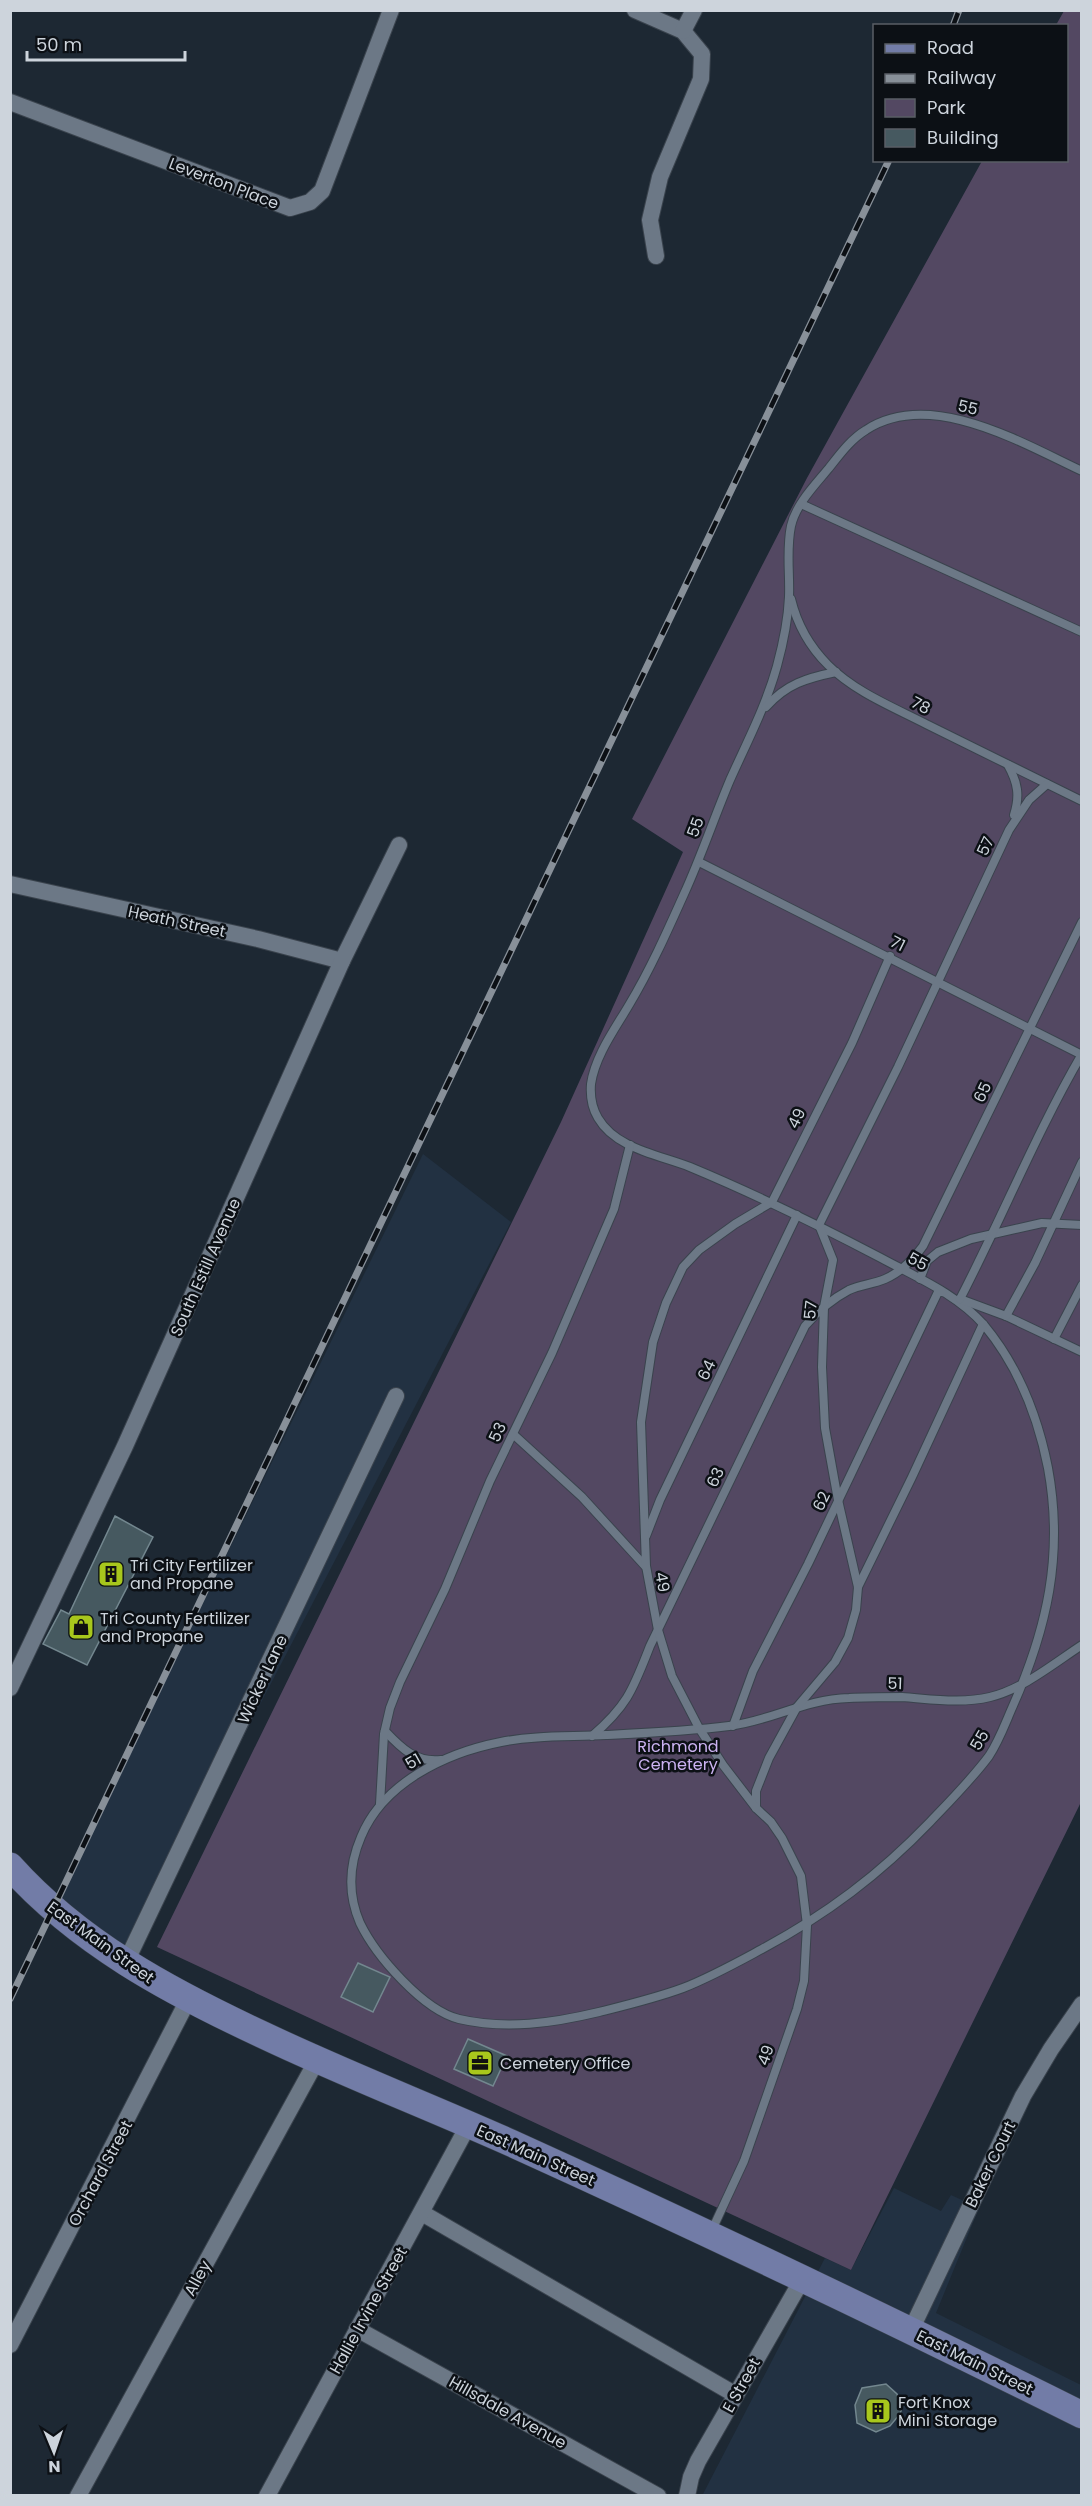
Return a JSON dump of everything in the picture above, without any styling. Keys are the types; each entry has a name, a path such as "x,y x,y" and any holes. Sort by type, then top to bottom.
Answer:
{"main road":[{"name":"East Main Street","path":"10,1866 53,1909 126,1962 188,2000 317,2060 469,2124 711,2234 1082,2415"}],"street":[{"name":"Leverton Place","path":"10,102 290,208 310,202 321,191 391,10"},
{"path":"636,10 683,31 702,54 701,79 660,177 650,220 656,256"},
{"path":"683,31 694,10"},
{"name":"South Estill Avenue","path":"10,1688 125,1446 342,961 399,845"},
{"name":"Heath Street","path":"10,884 258,939 342,961"},
{"name":"Wicker Lane","path":"126,1962 396,1396"},
{"name":"Orchard Street","path":"10,2345 188,2000"},
{"name":"Baker Court","path":"911,2330 976,2190 1023,2096 1051,2049 1082,2004"},
{"name":"Alley","path":"78,2496 317,2060"},
{"name":"Hallie Irvine Street","path":"267,2496 469,2124"},
{"path":"422,2213 736,2395"},
{"name":"E Street","path":"687,2496 691,2477 698,2461 802,2278"},
{"name":"Hillsdale Avenue","path":"357,2329 658,2496"}],"lane":[{"name":"55","path":"807,1925 888,1863 945,1807 990,1754 1023,1683 1033,1659 1048,1604 1054,1566 1054,1525 1050,1483 1037,1422 1022,1386 983,1324 966,1307 902,1269 772,1202 680,1163 630,1145 609,1132 598,1119 592,1102 591,1085 615,1027 664,938 699,861 725,791 762,712 777,666 786,626 789,592 787,569 791,526 801,504 835,459 855,438 871,426 893,419 938,416 981,426 1082,471"},
{"path":"801,504 1082,632"},
{"name":"78","path":"789,592 801,629 813,648 849,682 893,707 1082,801"},
{"name":"55","path":"762,712 777,695 791,684 806,678 836,672"},
{"name":"57","path":"1008,765 1017,782 1018,794 1009,830"},
{"name":"57","path":"756,1808 756,1791 760,1778 797,1707 834,1662 848,1638 856,1610 858,1587 838,1500 825,1428 822,1367 824,1307 833,1260 819,1225 898,1067 1009,830 1029,800 1047,784"},
{"name":"71","path":"699,861 1081,1054"},
{"name":"65","path":"902,1269 914,1259 932,1230 1082,922"},
{"name":"49","path":"711,2234 744,2161 797,2009 804,1981 807,1925 801,1876 783,1838 756,1808 699,1728 672,1676 658,1630 646,1566 641,1422 653,1342 666,1303 683,1267 699,1250 735,1224 772,1202 852,1043 890,956"},
{"path":"960,1299 994,1233 1049,1113 1081,1054"},
{"name":"53","path":"380,1804 385,1731 400,1682 445,1589 490,1481 552,1353 614,1209 630,1145"},
{"path":"1006,1316 1035,1263 1082,1162"},
{"name":"64","path":"644,1539 660,1500 797,1215"},
{"path":"920,1279 927,1261 938,1252 971,1239 1052,1223 1082,1225"},
{"name":"63","path":"592,1736 622,1708 634,1688 658,1630 805,1326 824,1307 849,1290 885,1279 902,1269"},
{"path":"1054,1339 1082,1285"},
{"path":"939,1290 1006,1316 1082,1352"},
{"name":"62","path":"733,1726 753,1671 939,1290"},
{"path":"858,1587 983,1324"},
{"path":"513,1434 582,1497 646,1566"},
{"name":"51","path":"807,1925 718,1973 678,1990 637,2002 578,2016 521,2025 463,2020 446,2015 430,2006 376,1950 358,1918 351,1890 355,1854 371,1816 399,1785 448,1759 498,1742 733,1726 816,1700 845,1698 970,1700 991,1697 1023,1683 1082,1645"},
{"path":"385,1731 403,1750 417,1758 432,1761 448,1759"}],"shaded area":[{"path":"423,1154 511,1222 126,1962 53,1909"},
{"path":"894,2188 941,2211 951,2195 979,2208 936,2313 1081,2385 1081,2495 702,2496 825,2258 851,2270"}],"green space":[{"name":"Richmond Cemetery","path":"1064,11 1081,11 1081,1802 851,2270 157,1947 561,1122 683,852 632,819 807,478 981,162 1068,162 1068,24 1057,24"}],"building":[{"name":"Tri City Fertilizer and Propane","path":"115,1516 153,1537 87,1665 43,1644 61,1610 69,1614"},
{"path":"358,1963 390,1977 373,2012 341,1997"},
{"name":"Cemetery Office","path":"468,2039 507,2056 493,2086 454,2069"},
{"name":"Fort Knox Mini Storage","path":"886,2384 897,2394 902,2408 890,2426 876,2432 857,2423 855,2405 862,2388"}],"railway":[{"path":"954,24 959,10"},
{"path":"10,1999 888,162"}],"place":[{"name":"Tri City Fertilizer and Propane","path":"111,1574"},
{"name":"Tri County Fertilizer and Propane","path":"81,1627"},
{"name":"Cemetery Office","path":"480,2063"},
{"name":"Fort Knox Mini Storage","path":"878,2411"}]}
